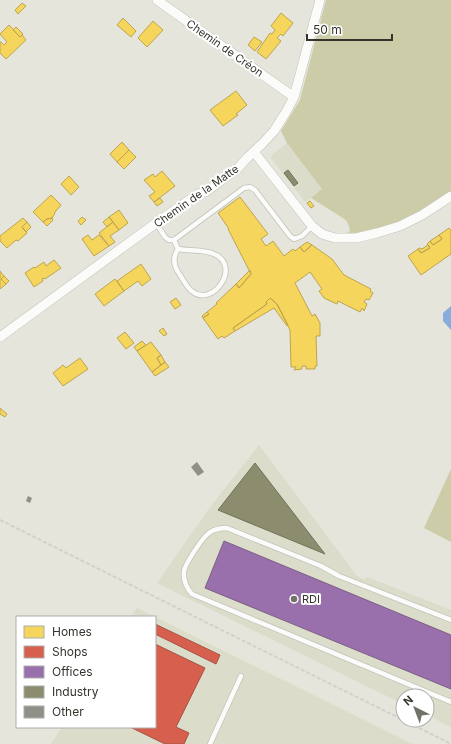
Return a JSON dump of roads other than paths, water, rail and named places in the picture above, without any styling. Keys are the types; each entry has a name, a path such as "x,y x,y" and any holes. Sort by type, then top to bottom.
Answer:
{"street":[{"name":"Chemin de Créon","path":"157,0 294,97"},
{"name":"Chemin de la Matte","path":"0,337 156,223 198,194 207,191 238,168 246,158 254,152 274,131 294,97 320,0"},
{"path":"254,152 312,226 322,234 335,238 356,238 377,233 406,223 422,215 451,196"}],"lane":[{"path":"156,223 165,237 170,240 174,240 244,188 250,187 255,190 290,236 294,239 302,236 312,226"},
{"path":"174,240 178,249"},
{"path":"178,249 213,253 219,256 225,267 226,276 224,280 216,289 207,294 199,295 194,293 177,271 174,264 175,254 178,249"},
{"path":"451,620 339,576 321,566 227,528 216,529 208,533 192,553 183,571 184,581 188,590 192,594 451,702"},
{"path":"210,744 242,676"}],"water":[{"path":"451,306 451,330 443,321 443,313"}],"place":[{"name":"RDI","path":"294,599"}]}
